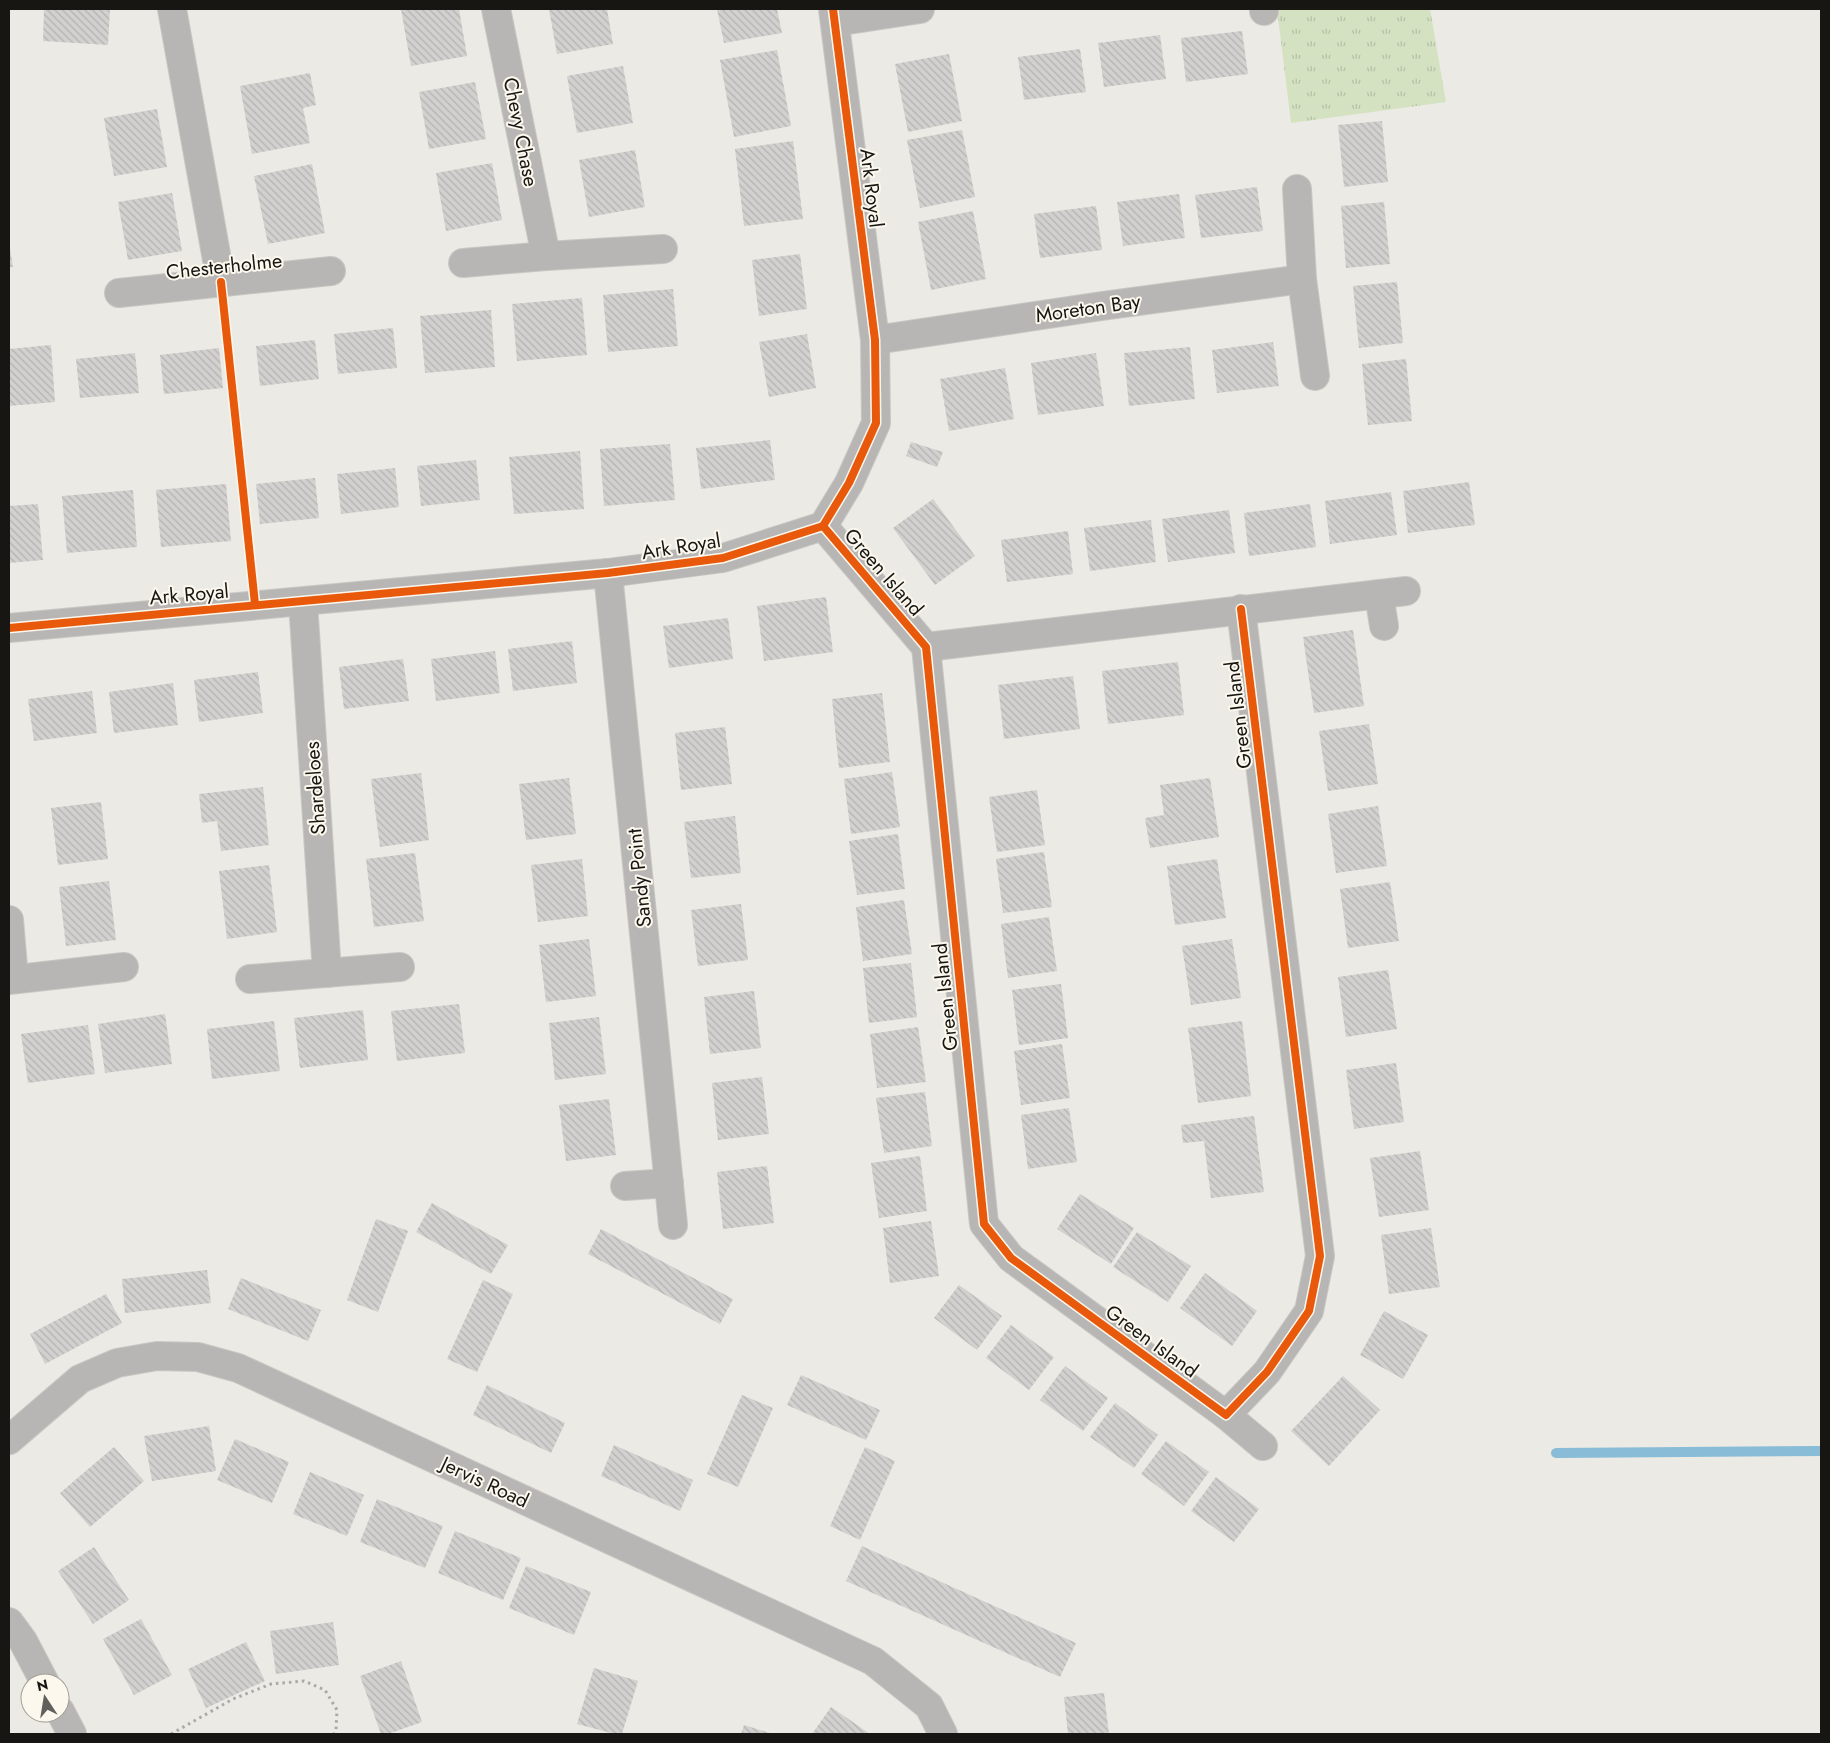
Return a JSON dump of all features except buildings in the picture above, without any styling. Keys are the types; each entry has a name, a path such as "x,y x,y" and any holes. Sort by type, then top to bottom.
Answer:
{"street":[{"name":"Chesterholme","path":"172,9 221,282"},
{"name":"Chevy Chase","path":"496,9 546,256"},
{"path":"834,15 920,9"},
{"name":"Ark Royal","path":"9,628 608,573 723,558 823,526 849,483 876,422 875,340 834,15"},
{"path":"1297,189 1302,279 1315,376"},
{"path":"463,263 663,249"},
{"name":"Chesterholme","path":"119,293 331,271"},
{"name":"Moreton Bay","path":"875,340 1102,306 1302,279"},
{"name":"Green Island","path":"823,526 926,646 984,1224 1011,1258 1226,1415 1263,1446"},
{"name":"Sandy Point","path":"608,573 673,1225"},
{"path":"926,646 1406,591"},
{"path":"1379,594 1384,626"},
{"name":"Shardeloes","path":"303,602 327,973"},
{"name":"Green Island","path":"1226,1415 1267,1372 1309,1311 1320,1256 1241,610"},
{"path":"9,920 11,979 124,967"},
{"path":"250,979 400,967"},
{"path":"624,1186 669,1183"},
{"name":"Jervis Road","path":"9,1440 80,1379 117,1363 157,1356 198,1357 238,1368 873,1661 929,1706 943,1734"},
{"path":"9,1622 23,1641 40,1673"}],"path":[{"path":"171,1734 233,1699 270,1684 304,1681 325,1690 337,1710 334,1734"}],"green space":[{"path":"1277,9 1430,9 1446,102 1291,123"}],"waterway":[{"path":"1556,1453 1821,1451"}],"cycle path":[{"path":"9,628 608,573 723,558 823,526 849,483 876,423 875,340 833,9"},
{"path":"221,282 255,604"},
{"path":"823,526 926,647 984,1224 1011,1258 1226,1415 1267,1372 1309,1311 1320,1256 1241,609"}]}
